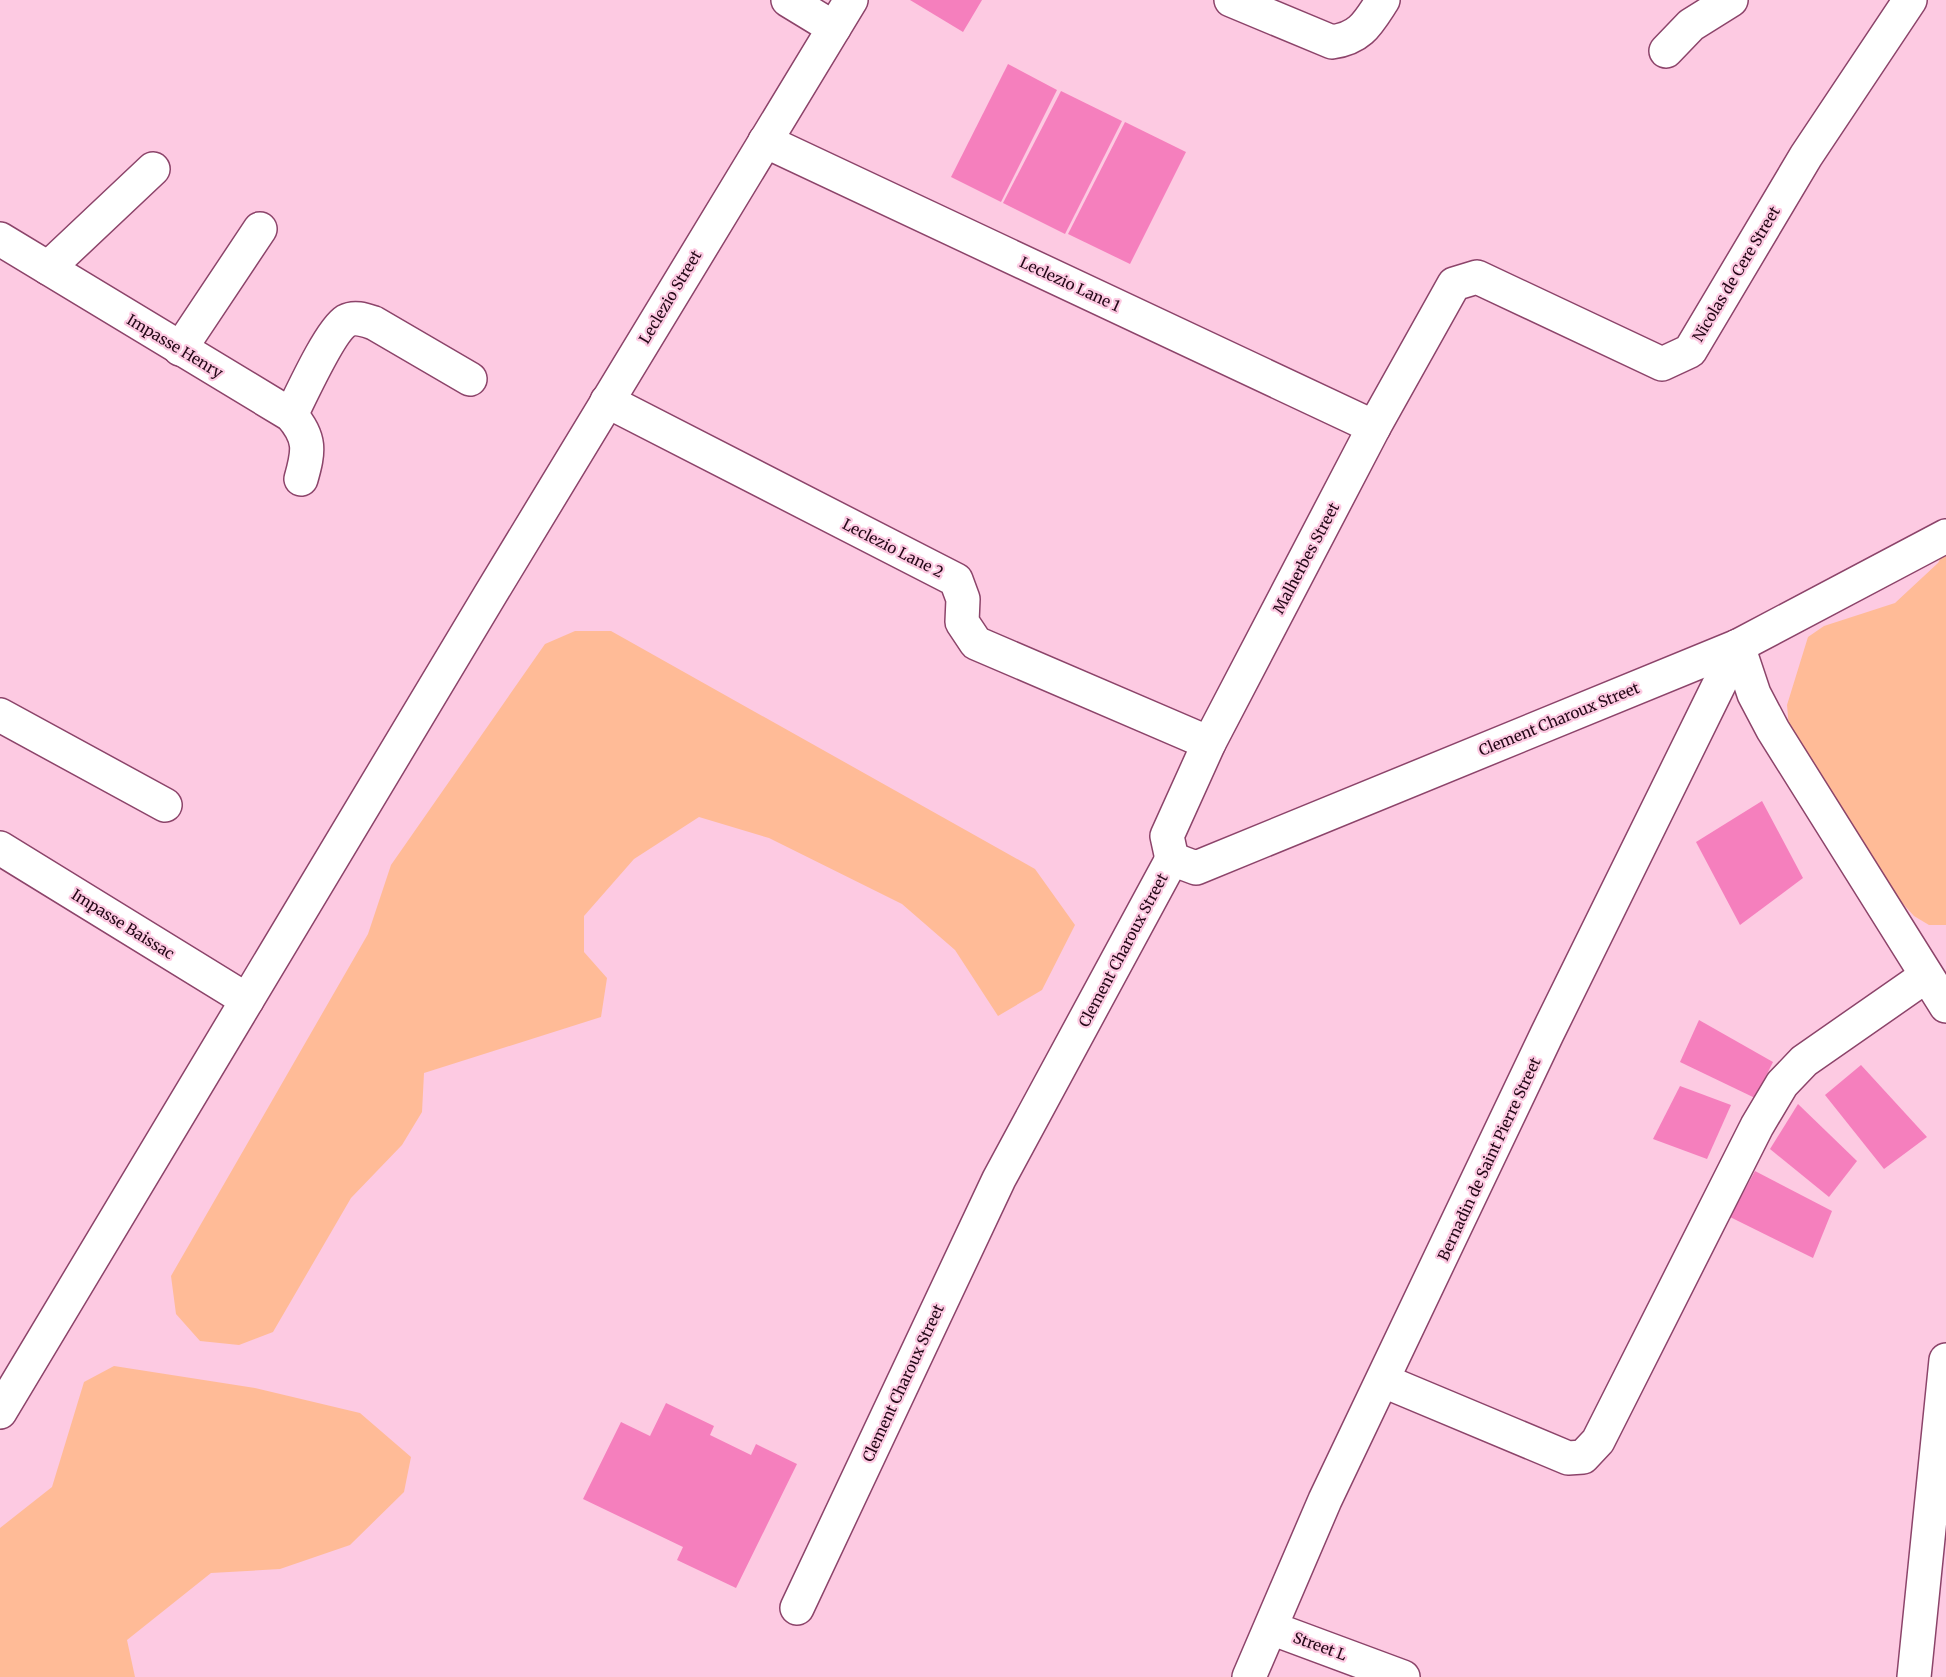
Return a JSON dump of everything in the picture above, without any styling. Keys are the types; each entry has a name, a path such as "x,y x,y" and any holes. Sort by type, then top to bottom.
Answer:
{"street":[{"path":"788,0 834,28"},
{"name":"Leclezio Street","path":"0,1412 8,1381 247,1000 851,0"},
{"path":"1231,0 1332,42 1349,40 1365,28 1383,0"},
{"path":"1666,51 1691,25 1731,0"},
{"name":"Nicolas de Cere Street","path":"1477,277 1662,364 1690,351 1806,156 1910,0"},
{"name":"Leclezio Lane 1","path":"765,141 1374,428"},
{"path":"48,268 153,168"},
{"path":"180,349 260,229"},
{"name":"Impasse Henry","path":"0,239 291,415 303,429 307,444 308,455 301,479"},
{"name":"Malherbes Street","path":"1172,859 1167,836 1209,742 1374,428 1454,284 1477,277"},
{"path":"291,415 336,332 347,321 361,318 374,323 470,379"},
{"name":"Leclezio Lane 2","path":"608,401 956,580 963,599 962,622 976,643 1209,742"},
{"name":"Clement Charoux Street","path":"797,1608 999,1179 1172,859 1196,868 1738,646 1946,536"},
{"path":"1738,646 1754,694 1773,730 1946,1006"},
{"name":"Bernadin de Saint Pierre Street","path":"1249,1677 1325,1500 1384,1381 1547,1034 1738,646"},
{"path":"0,714 165,805"},
{"name":"Impasse Baissac","path":"0,848 247,1000"},
{"path":"1384,1381 1568,1458 1583,1456 1598,1441 1757,1126 1782,1084 1804,1060 1926,976"},
{"path":"1914,1677 1946,1360"},
{"name":"Street L","path":"1271,1628 1403,1677"}],"shaded area":[{"path":"1946,548 1946,925 1929,925 1914,916 1864,861 1790,740 1787,705 1808,637 1824,626 1895,603 1938,563"},
{"path":"575,631 611,631 1035,869 1075,925 1042,990 998,1016 955,950 902,904 769,838 699,817 634,859 584,916 584,952 607,978 601,1017 424,1073 422,1112 402,1145 351,1198 273,1332 239,1345 200,1341 176,1314 171,1276 368,934 391,865 545,644"},
{"path":"114,1366 255,1388 360,1413 411,1457 404,1492 350,1545 280,1569 211,1573 127,1640 135,1677 0,1677 0,1528 52,1487 84,1382"}],"building":[{"path":"910,0 982,0 963,32"},
{"path":"1008,64 1057,90 1001,202 951,177"},
{"path":"1061,91 1122,121 1065,234 1003,203"},
{"path":"1125,122 1186,152 1130,264 1068,234"},
{"path":"1762,801 1803,878 1740,925 1696,842"},
{"path":"1699,1020 1773,1062 1755,1098 1680,1062"},
{"path":"1861,1065 1927,1137 1884,1169 1825,1095"},
{"path":"1680,1086 1731,1105 1707,1159 1653,1139"},
{"path":"1798,1104 1857,1161 1829,1197 1770,1149"},
{"path":"1755,1171 1832,1211 1813,1258 1730,1217"},
{"path":"666,1403 714,1426 710,1435 751,1455 756,1444 797,1464 736,1588 677,1560 683,1547 583,1499 621,1422 650,1436"}]}
